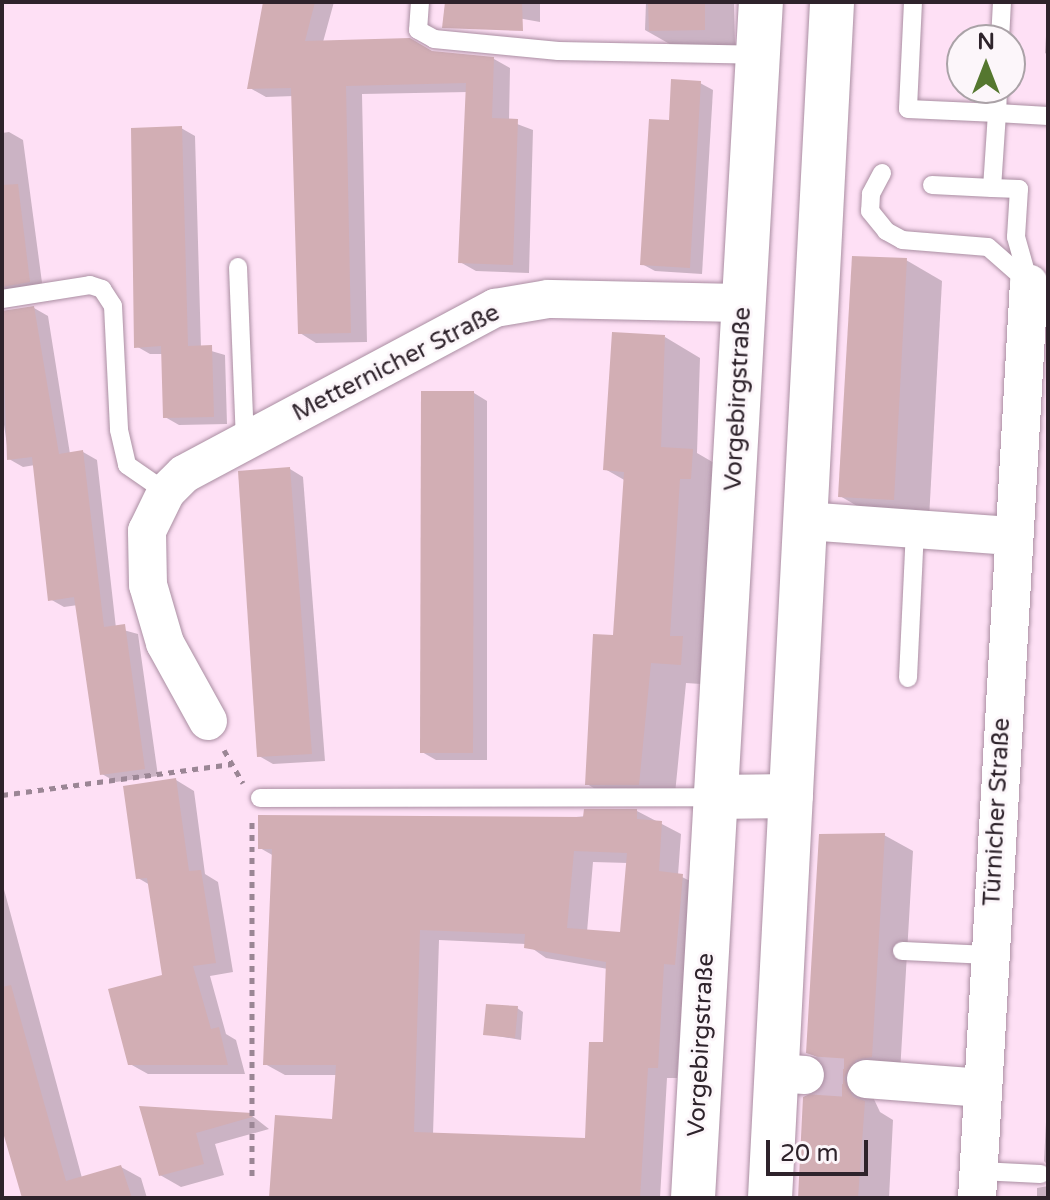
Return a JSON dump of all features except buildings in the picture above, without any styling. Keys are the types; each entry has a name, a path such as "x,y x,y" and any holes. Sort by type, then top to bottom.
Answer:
{"street":[{"name":"Vorgebirgstraße","path":"693,1198 761,2"},
{"path":"770,1198 790,1074 791,796 832,2"},
{"name":"Türnicher Straße","path":"978,1184 1012,536 1029,283"},
{"name":"Metternicher Straße","path":"208,721 165,643 148,585 147,531 166,492 184,474 495,308 548,299 744,303"},
{"path":"806,521 1012,536"},
{"path":"715,797 791,796"},
{"path":"866,1079 983,1088"}],"lane":[{"path":"420,2 418,30 434,39 558,51 758,55"},
{"path":"913,2 908,109 1048,116"},
{"path":"1001,24 1002,2"},
{"path":"992,188 997,104"},
{"path":"882,173 871,194 870,211 886,231 902,240 988,247 1029,283"},
{"path":"932,185 1019,189 1016,237 1029,283"},
{"path":"238,267 245,441"},
{"path":"2,299 90,285 102,289 113,306 119,430 127,465 166,492"},
{"path":"908,678 915,529"},
{"path":"256,798 715,797"},
{"path":"902,951 990,955"},
{"path":"978,1184 1041,1174"}],"path":[{"path":"208,721 256,798 252,1178"},
{"path":"2,795 232,764"}],"tunnel":[{"path":"805,1075 866,1079"}]}
